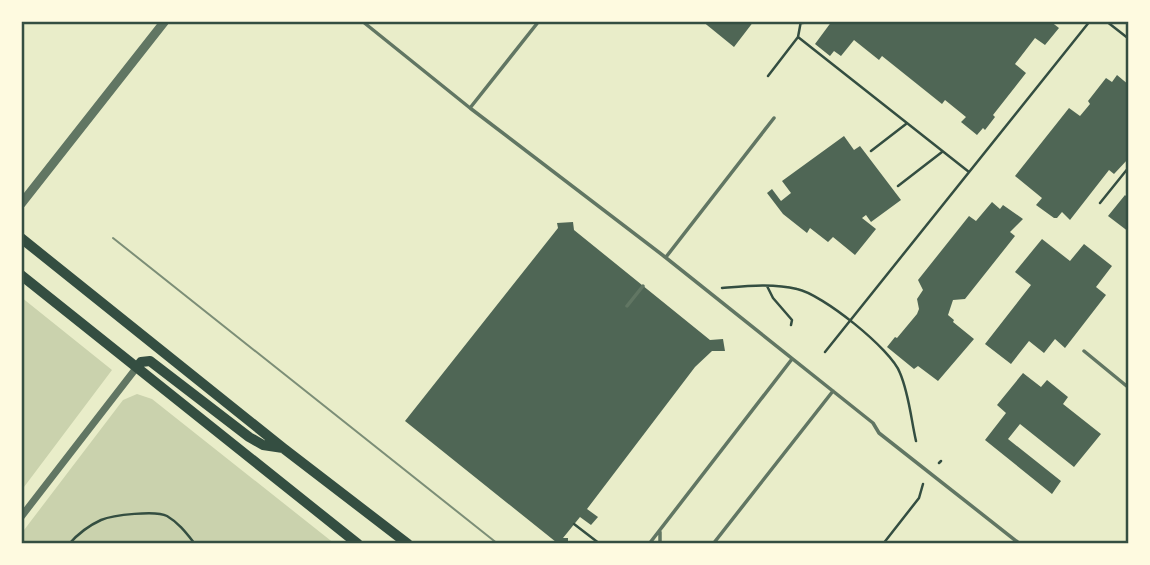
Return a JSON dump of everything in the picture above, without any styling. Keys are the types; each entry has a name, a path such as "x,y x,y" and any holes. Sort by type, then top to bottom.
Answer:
{"main road":[{"path":"21,238 283,448 408,544"},
{"path":"21,275 358,544"},
{"path":"137,367 141,362 150,361 249,437 263,445 283,448"}],"street":[{"path":"21,204 165,21"},
{"path":"21,517 137,367"}],"lane":[{"path":"362,21 470,108 666,257 873,423 879,433 1020,544"},
{"path":"470,108 539,21"},
{"path":"666,257 774,118"},
{"path":"627,306 643,286"},
{"path":"1084,351 1129,388"},
{"path":"649,544 792,359"},
{"path":"713,544 833,391"},
{"path":"660,544 661,530"}],"path":[{"path":"768,76 798,37 802,22 818,21"},
{"path":"825,352 1090,21"},
{"path":"1106,21 1129,39"},
{"path":"798,37 969,172"},
{"path":"871,151 906,124"},
{"path":"898,186 942,152"},
{"path":"1100,203 1129,167"},
{"path":"767,286 773,298 792,320 791,325"},
{"path":"722,288 767,286 800,289 818,298 881,346 899,370 916,441"},
{"path":"883,544 919,498 923,484"},
{"path":"69,544 101,520 150,513 165,514 178,524 195,544"},
{"path":"575,524 600,544"}],"green space":[{"path":"21,297 112,370 21,491"},
{"path":"137,394 152,399 335,544 21,544 21,534 123,400"}],"building":[{"path":"702,21 754,21 734,47"},
{"path":"832,21 1050,21 1059,28 1045,45 1035,38 1015,64 1026,73 993,115 995,117 985,130 983,128 977,135 961,122 966,117 945,100 942,104 882,56 879,60 854,40 841,56 834,51 830,56 815,44"},
{"path":"1117,75 1129,85 1129,158 1114,174 1109,170 1070,220 1062,212 1054,218 1036,205 1042,198 1015,176 1069,108 1080,116 1106,78 1112,82"},
{"path":"844,136 854,150 860,146 901,200 871,222 866,215 862,218 876,229 855,255 833,237 828,242 810,228 807,233 783,214 767,193 772,189 781,201 791,193 782,181"},
{"path":"1125,195 1129,199 1129,232 1108,216"},
{"path":"992,202 1000,209 1003,205 1023,219 1010,232 1015,236 965,299 953,300 948,315 974,339 938,381 918,366 914,369 887,347 917,314 917,299 923,290 918,280 969,216 976,221"},
{"path":"573,222 574,230 710,340 723,339 725,351 712,351 695,367 587,509 598,517 591,525 580,517 563,538 568,538 568,544 552,544 556,542 405,421 558,228 557,223"},
{"path":"1042,239 1070,261 1084,244 1112,266 1096,287 1106,295 1065,348 1055,339 1044,353 1029,341 1011,364 985,344 1031,285 1015,272"},
{"path":"1023,373 1041,387 1047,380 1068,397 1063,404 1101,434 1074,467 1020,424 1008,439 1061,481 1052,494 985,440 1006,413 997,405"}],"tram line":[{"path":"113,238 498,544"}]}
